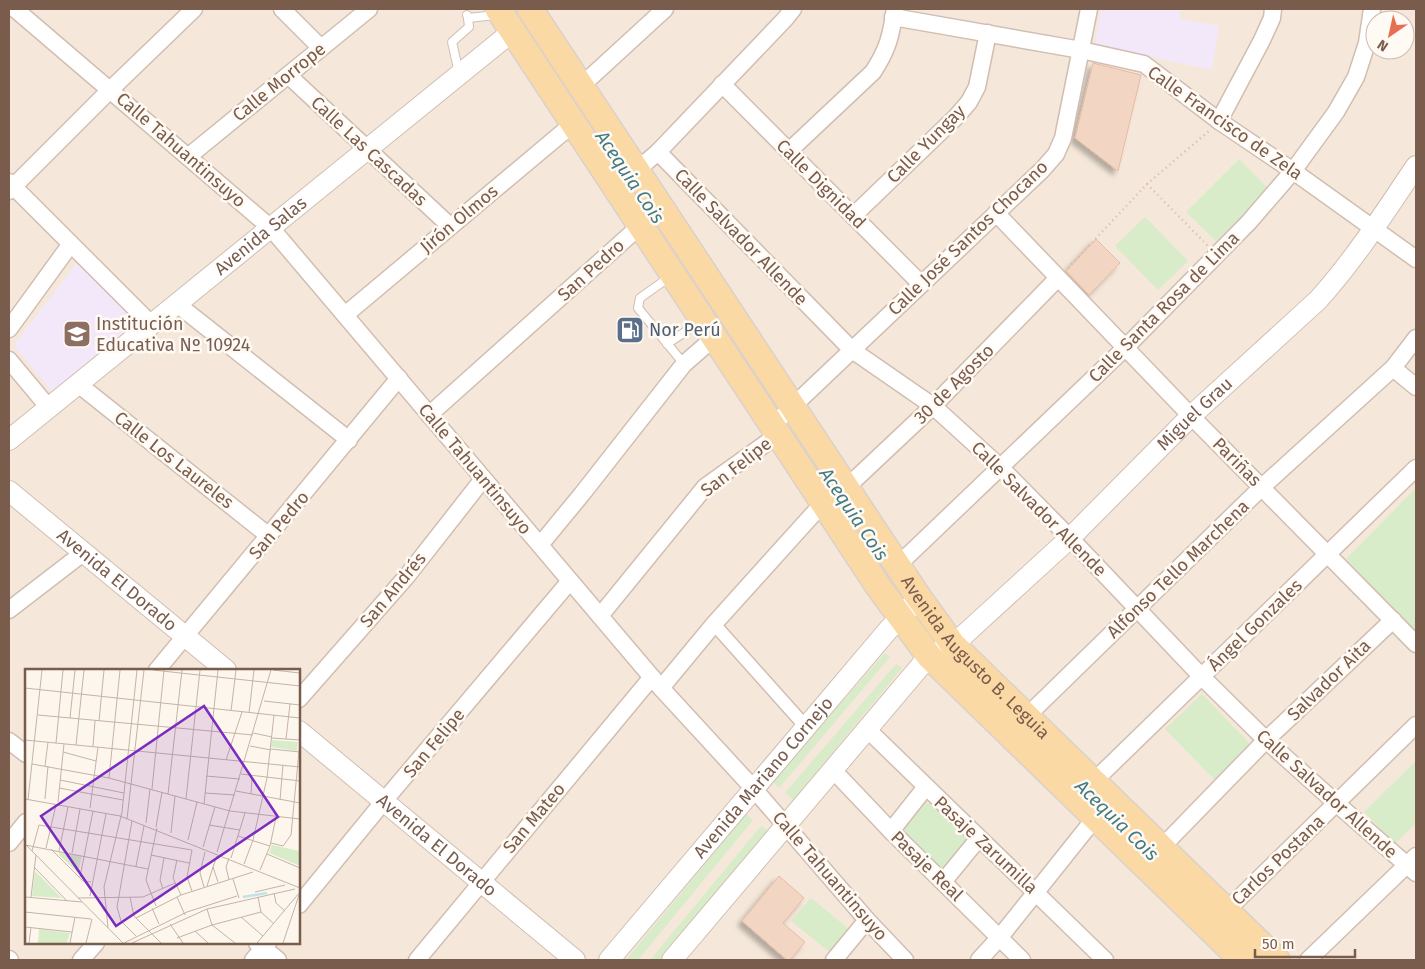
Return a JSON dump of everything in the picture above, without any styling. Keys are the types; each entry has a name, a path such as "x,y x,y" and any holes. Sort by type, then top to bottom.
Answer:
{"main road":[{"name":"Avenida Augusto B. Leguia","path":"533,10 636,170 952,645 1277,960"},
{"name":"Avenida Augusto B. Leguia","path":"504,18 900,617 930,656 1242,960"}],"street":[{"name":"Calle Tahuantinsuyo","path":"14,9 189,156 271,228 400,378 656,683 754,789 867,920 905,960"},
{"path":"152,325 10,187 194,9"},
{"path":"282,9 322,48"},
{"name":"Calle Morrope","path":"189,156 369,9"},
{"path":"581,86 665,9"},
{"path":"636,170 658,152 792,9"},
{"name":"Calle José Santos Chocano","path":"775,428 793,407 1056,154 1062,138 1089,9"},
{"path":"1219,121 1262,40 1272,18 1273,9"},
{"name":"Calle Santa Rosa de Lima","path":"898,565 1125,348 1249,222 1293,171 1336,112 1356,77 1367,43 1372,9"},
{"path":"789,151 873,72 883,58 888,45 894,13"},
{"name":"Calle Francisco de Zela","path":"894,13 988,34 1081,50 1144,64 1219,121 1293,171 1416,259"},
{"name":"Avenida Salas","path":"9,440 459,75 504,18"},
{"name":"Calle Yungay","path":"853,216 956,117 969,102 977,87 988,34"},
{"name":"Calle Las Cascadas","path":"288,75 450,226"},
{"name":"Calle Dignidad","path":"722,84 921,284"},
{"name":"Jirón Olmos","path":"344,315 574,123"},
{"name":"Calle Salvador Allende","path":"658,152 852,350 933,406 1000,467 1202,677 1266,740 1336,803 1413,864"},
{"name":"Miguel Grau","path":"952,645 1070,538 1191,416 1318,300 1374,229 1416,166"},
{"name":"Pariñas","path":"996,213 1191,416 1416,644"},
{"name":"San Pedro","path":"429,414 641,226"},
{"path":"9,329 70,245"},
{"name":"30 de Agosto","path":"847,487 933,406 1058,278"},
{"path":"177,304 349,440"},
{"path":"540,545 684,364 709,329"},
{"name":"Alfonso Tello Marchena","path":"1026,717 1262,487 1393,368 1416,338"},
{"path":"9,360 49,408"},
{"path":"1393,368 1416,387"},
{"name":"San Pedro","path":"158,669 400,378"},
{"name":"Calle Los Laureles","path":"78,384 269,536"},
{"name":"San Felipe","path":"600,616 705,487 775,428"},
{"name":"Ángel Gonzales","path":"1093,782 1416,468"},
{"name":"San Andrés","path":"300,697 407,576 483,479"},
{"name":"Avenida El Dorado","path":"9,491 225,669"},
{"name":"San Mateo","path":"417,960 481,882 656,683 714,624 824,502"},
{"path":"9,610 83,553"},
{"name":"San Felipe","path":"300,905 384,801 570,581"},
{"name":"Avenida Mariano Cornejo","path":"609,960 900,617 919,598"},
{"name":"Salvador Aita","path":"1161,848 1266,740 1393,620"},
{"path":"714,624 806,727"},
{"path":"672,960 930,656 952,645"},
{"name":"Carlos Postana","path":"1226,911 1416,725"},
{"name":"Pasaje Zarumilla","path":"867,729 925,788 1036,892 1096,957"},
{"name":"Avenida El Dorado","path":"300,732 575,960"},
{"path":"9,741 25,753"},
{"name":"Pasaje Real","path":"833,770 890,831 1022,960"},
{"path":"890,831 925,788"},
{"path":"979,960 1000,937 1095,818"},
{"path":"9,843 25,823"},
{"path":"943,882 979,838"},
{"path":"1308,960 1413,864"},
{"path":"834,960 867,920"},
{"path":"81,960 95,944"},
{"path":"260,949 278,960"}],"lane":[{"path":"459,75 452,42 469,27 468,17 504,18"},
{"path":"673,274 640,298 638,308 684,364"},
{"path":"668,344 709,329"}],"path":[{"path":"1058,278 1148,184 1219,121"},
{"path":"1148,184 1216,254"}],"shaded area":[{"path":"9,9 1416,9 1416,960 9,960"},
{"path":"1101,9 1181,9 1180,19 1219,26 1212,70 1095,45"},
{"name":"Institución Educativa Nº 10924","path":"83,262 143,321 56,397 15,347 16,342 77,263"}],"green space":[{"path":"1239,159 1269,189 1216,241 1186,212"},
{"path":"1145,217 1188,261 1158,290 1115,246"},
{"path":"1416,488 1416,633 1346,559"},
{"path":"885,653 890,657 779,788 773,781"},
{"path":"896,664 902,668 793,800 785,793"},
{"path":"1202,694 1252,746 1215,780 1165,729"},
{"path":"1416,761 1416,823 1395,844 1364,812"},
{"path":"928,802 971,840 943,874 902,833 903,828 924,803"},
{"path":"746,814 753,820 638,960 626,960"},
{"path":"761,826 768,831 662,960 650,960"},
{"path":"811,898 850,930 831,953 791,921"}],"building":[{"path":"1093,63 1141,75 1118,171 1075,138"},
{"path":"1096,239 1120,263 1089,295 1066,271"},
{"path":"779,876 804,898 783,923 805,942 790,960 787,960 742,921"}],"place":[{"name":"Nor Perú","path":"630,330"},
{"name":"Institución Educativa Nº 10924","path":"77,334"}],"water label":[{"name":"Acequia Cois","path":"630,177"},
{"name":"Acequia Cois","path":"854,514"},
{"name":"Acequia Cois","path":"1117,820"}]}
